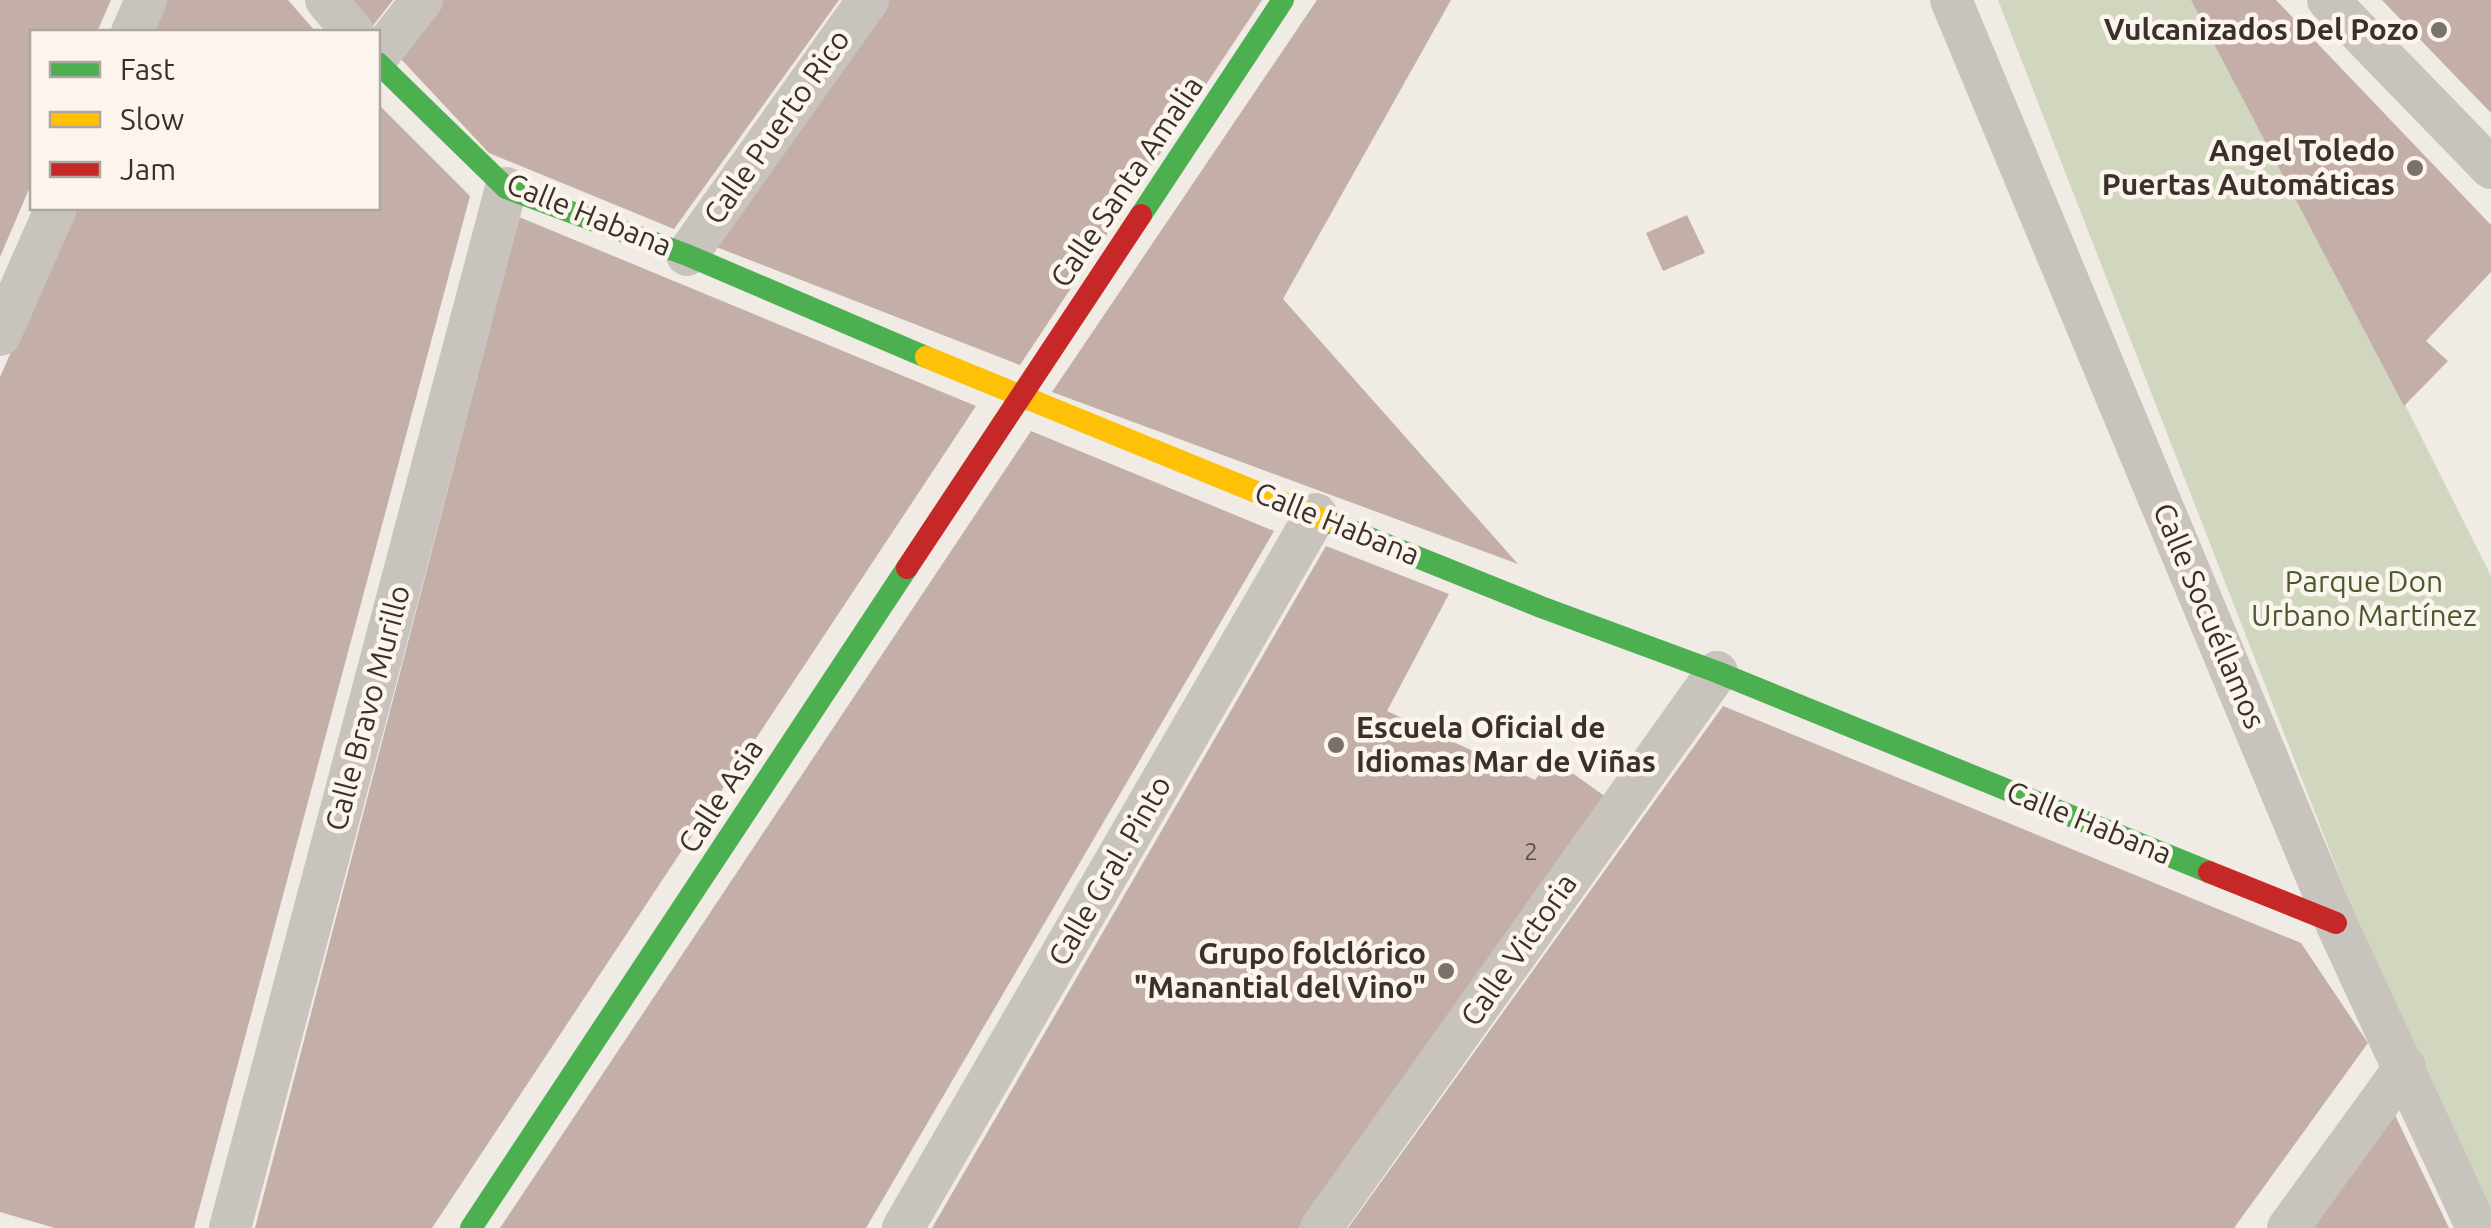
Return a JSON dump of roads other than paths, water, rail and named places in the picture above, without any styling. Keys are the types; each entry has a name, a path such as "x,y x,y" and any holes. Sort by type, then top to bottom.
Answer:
{"street":[{"path":"133,30 146,0"},
{"path":"326,0 350,30"},
{"path":"380,57 422,0"},
{"name":"Calle Puerto Rico","path":"687,255 868,0"},
{"name":"Calle Santa Amalia","path":"1020,396 1283,0"},
{"name":"Calle Socuéllamos","path":"1951,0 2336,923 2477,1228"},
{"path":"2328,0 2491,168"},
{"name":"Calle Habana","path":"380,62 506,188 687,255 1020,396 2336,923"},
{"name":"Calle Bravo Murillo","path":"230,1228 506,188"},
{"path":"0,334 55,210"},
{"name":"Calle Asia","path":"471,1228 1020,396"},
{"name":"Calle Gral. Pinto","path":"903,1228 1316,514"},
{"name":"Calle Victoria","path":"1321,1228 1717,672"},
{"path":"2288,1228 2405,1068"}],"place":[{"name":"Vulcanizados Del Pozo","path":"2439,30"},
{"name":"Angel Toledo Puertas Automáticas","path":"2415,168"},
{"name":"Escuela Oficial de Idiomas Mar de Viñas","path":"1336,745"},
{"name":"Grupo folclórico \"Manantial del Vino\"","path":"1446,971"}],"park label":[{"name":"Parque Don Urbano Martínez","path":"2364,599"}]}
